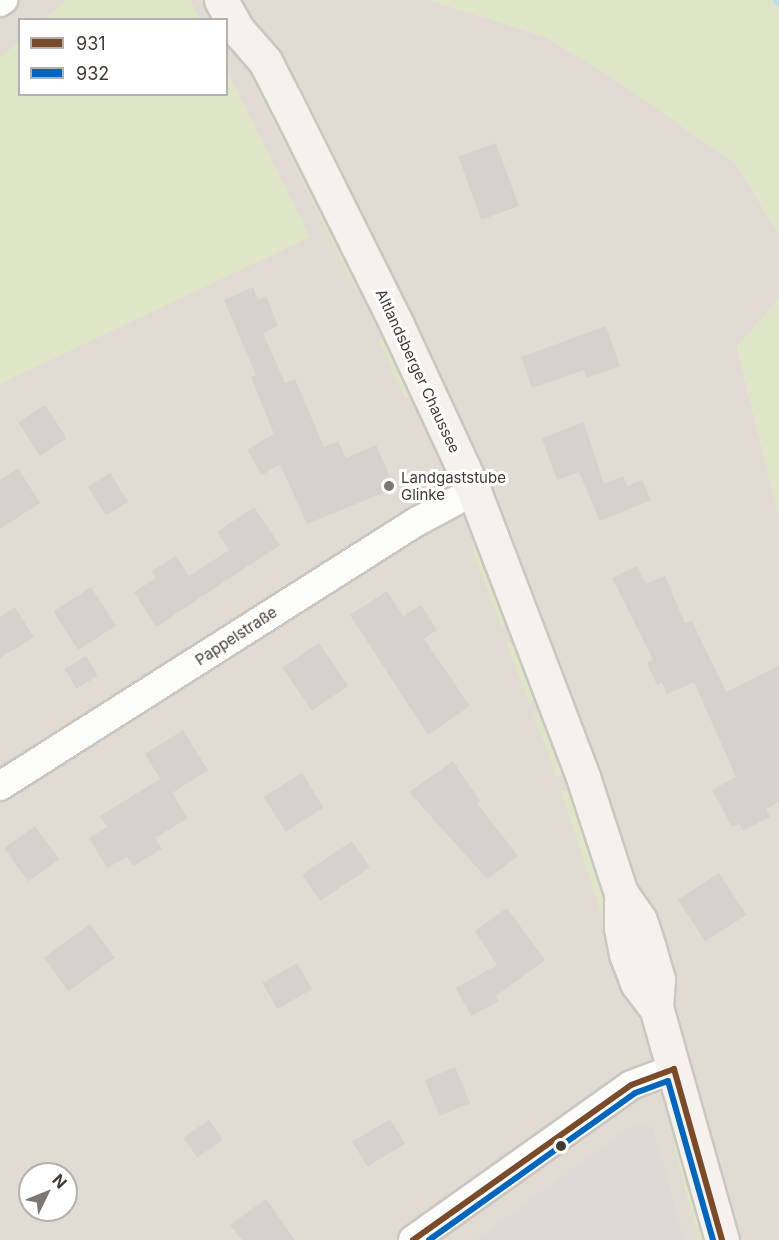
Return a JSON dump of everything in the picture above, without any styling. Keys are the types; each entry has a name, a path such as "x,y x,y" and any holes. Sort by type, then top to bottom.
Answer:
{"main road":[{"name":"Altlandsberger Chaussee","path":"221,0 237,28 265,61 396,322 474,491 583,777 621,893 621,928 626,954 637,983 656,1006 722,1240"},
{"name":"Altlandsberger Chaussee","path":"247,0 262,35 265,61"}],"street":[{"name":"Pappelstraße","path":"0,786 408,527 474,491"},
{"path":"413,1240 631,1085 674,1069"}],"shaded area":[{"path":"0,0 430,0 546,37 615,79 736,164 779,234 779,299 737,347 779,516 779,1240 0,1240"},
{"path":"634,1124 653,1127 684,1240 475,1240"}],"green space":[{"path":"67,0 190,0 199,18 45,18"},
{"path":"430,0 779,0 779,234 736,164 615,79 546,37"},
{"path":"18,42 18,96 228,96 228,74 310,237 0,384 0,58"},
{"path":"288,60 384,254 380,254 283,66"},
{"path":"248,71 253,71 362,286 357,292"},
{"path":"779,299 779,516 737,346"},
{"path":"378,340 388,340 413,391 406,399"},
{"path":"476,538 510,622 502,629 474,555 472,540"},
{"path":"506,642 518,643 538,695 529,703"},
{"path":"545,715 566,770 557,778 534,716"},
{"path":"561,791 573,791 602,880 609,920 604,922"},
{"path":"675,1127 706,1240 699,1240 675,1153 672,1128"}],"building":[{"path":"496,143 519,206 481,220 458,157"},
{"path":"253,287 258,300 266,296 278,326 263,333 285,383 295,379 324,447 338,441 346,458 376,445 395,488 307,524 280,464 262,475 247,450 274,434 251,377 256,375 224,300"},
{"path":"606,326 620,366 586,378 584,370 532,388 521,357"},
{"path":"45,405 67,439 40,456 18,422"},
{"path":"584,422 604,484 623,476 627,486 642,480 651,500 600,521 579,472 557,480 542,438"},
{"path":"18,468 40,503 0,529 0,480"},
{"path":"110,473 128,502 106,516 88,487"},
{"path":"254,507 280,545 156,627 134,592 156,578 152,571 176,556 189,576 229,550 217,532"},
{"path":"637,566 646,584 665,576 685,623 692,621 726,692 779,666 779,802 766,809 770,817 743,831 739,824 732,827 712,790 736,777 694,682 667,694 662,682 657,685 647,663 653,660 612,578"},
{"path":"91,587 116,626 78,650 53,612"},
{"path":"387,591 403,616 421,605 437,630 424,639 470,706 428,735 350,615"},
{"path":"15,607 34,637 0,658 0,617"},
{"path":"319,643 348,686 312,711 283,668"},
{"path":"86,656 98,676 76,689 65,669"},
{"path":"183,730 208,770 172,793 188,818 155,838 162,849 133,866 127,857 107,868 89,838 107,827 100,816 160,779 145,754"},
{"path":"453,761 480,801 477,803 518,856 487,879 409,792"},
{"path":"302,773 324,808 286,832 264,797"},
{"path":"35,826 59,859 28,882 4,848"},
{"path":"352,841 370,868 320,901 302,875"},
{"path":"719,873 746,915 705,942 678,900"},
{"path":"507,908 545,960 496,996 499,1001 471,1016 456,988 497,965 475,931"},
{"path":"90,924 115,958 69,991 44,958"},
{"path":"297,963 312,989 277,1009 262,983"},
{"path":"455,1067 470,1103 440,1116 425,1080"},
{"path":"390,1119 405,1144 367,1167 352,1142"},
{"path":"209,1120 223,1140 197,1157 184,1138"},
{"path":"266,1199 295,1240 242,1240 230,1225"}],"transit line":[{"name":"931","path":"413,1240 631,1085 674,1069 722,1240"},
{"name":"932","path":"429,1240 635,1093 668,1081 713,1240"}],"place":[{"name":"Landgaststube Glinke","path":"389,486"}]}
